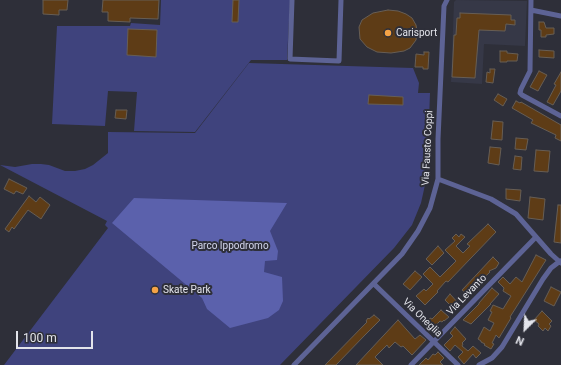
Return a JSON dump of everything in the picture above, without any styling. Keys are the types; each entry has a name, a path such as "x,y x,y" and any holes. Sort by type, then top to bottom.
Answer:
{"street":[{"path":"292,0 290,59 339,61 341,0"},
{"name":"Via Fausto Coppi","path":"294,365 402,254 418,231 430,208 438,180 438,139 444,3 447,0"},
{"path":"531,0 530,71 520,93 561,116"},
{"path":"531,10 561,16"},
{"path":"438,180 473,192 501,204 516,214 560,262 551,268 543,279 502,347 492,358 479,365"},
{"name":"Via Levanto","path":"411,365 536,237"},
{"name":"Via Oneglia","path":"374,284 458,365"}],"shaded area":[{"path":"456,0 527,1 525,46 484,44 482,84 451,82 454,2"}],"green space":[{"path":"161,0 290,0 287,60 251,60 195,132 134,131 137,92 108,91 105,126 52,124 57,26 130,26 131,23 160,25"},
{"name":"Parco Ippodromo","path":"249,63 413,68 419,83 418,93 430,93 427,176 421,203 412,225 394,248 280,365 4,365 108,228 105,225 107,221 0,165 15,167 41,164 49,165 65,171 75,171 85,169 93,165 108,153 108,132 195,133"},
{"path":"134,198 287,203 270,231 278,251 277,260 265,261 264,272 282,277 283,301 279,310 268,318 230,328 207,309 202,298 112,223"}],"building":[{"path":"43,0 68,0 67,10 59,10 59,15 43,14"},
{"path":"103,0 159,0 158,19 130,18 130,22 108,21 108,12 102,12"},
{"path":"233,0 239,0 238,22 232,22"},
{"name":"Carisport","path":"388,10 406,14 412,18 416,25 416,40 410,48 404,51 391,53 377,52 367,47 360,39 359,27 362,20 373,13"},
{"path":"460,13 511,15 511,20 515,20 515,25 506,24 505,31 479,30 475,78 452,77 454,35 456,35 457,18 460,18"},
{"path":"539,22 544,22 546,28 554,28 554,34 541,37"},
{"path":"128,29 157,30 156,57 127,55"},
{"path":"539,50 554,51 554,58 539,57"},
{"path":"500,51 518,54 517,61 500,62"},
{"path":"424,52 429,52 428,69 423,69 423,67 415,67 416,54 424,55"},
{"path":"490,69 495,69 493,83 486,82 487,72 490,73"},
{"path":"539,71 547,75 538,91 530,87"},
{"path":"561,72 561,91 553,105 547,102 556,85 554,84"},
{"path":"498,94 507,99 503,106 494,100"},
{"path":"369,95 403,97 403,105 368,104"},
{"path":"516,101 521,102 561,125 561,141 555,138 556,135 531,123 533,120 512,108"},
{"path":"116,110 127,110 126,119 115,118"},
{"path":"493,121 503,122 502,140 491,139"},
{"path":"516,138 528,139 526,150 515,149"},
{"path":"490,147 501,148 499,165 488,163"},
{"path":"536,150 550,151 548,172 534,171"},
{"path":"515,156 522,157 521,170 513,169"},
{"path":"9,179 27,188 23,194 16,191 14,194 4,189"},
{"path":"506,189 521,190 520,201 506,199"},
{"path":"29,196 36,202 40,197 50,205 41,219 28,210 14,229 12,227 9,232 5,229"},
{"path":"530,197 545,199 543,220 528,218"},
{"path":"558,205 561,205 561,243 554,242"},
{"path":"488,224 496,232 448,282 446,281 437,291 438,292 425,305 416,296 424,289 426,291 433,284 423,274 430,267 440,277 456,261 445,250 455,241 452,238 456,234 459,237 461,234 465,237 456,246 463,253 470,246 467,244"},
{"path":"438,246 444,253 432,265 426,259"},
{"path":"536,255 546,260 510,317 511,318 499,338 496,335 491,349 478,339 484,327 490,331 494,323 488,320 492,312 490,311 493,305 503,309 511,296 503,291 504,288 498,282 503,277 510,284 516,277 522,282"},
{"path":"493,257 499,263 496,268 489,271 490,272 467,294 462,290"},
{"path":"415,271 422,277 410,290 403,284"},
{"path":"551,287 561,292 554,306 544,301"},
{"path":"492,288 499,294 491,304 471,324 463,320 479,304"},
{"path":"450,294 459,304 454,309 445,300"},
{"path":"441,310 449,317 442,322 440,321 432,329 425,323 430,318 432,319"},
{"path":"542,311 552,321 549,324 551,326 548,331 545,328 543,331 538,326 539,324 534,320"},
{"path":"374,315 380,320 336,365 325,365 367,322 366,321 368,318 369,319"},
{"path":"398,320 415,339 420,335 426,340 412,355 403,346 401,347 395,342 389,348 387,345 375,357 383,365 356,365"},
{"path":"455,327 466,339 462,343 462,346 468,351 473,346 481,353 476,358 473,354 464,364 458,357 463,352 455,345 450,351 444,345 453,336 450,333"},
{"path":"438,352 444,358 440,362 443,365 419,365 426,358 428,360 433,354 435,355"}],"place":[{"name":"Carisport","path":"388,33"},
{"name":"Skate Park","path":"155,290"}]}
